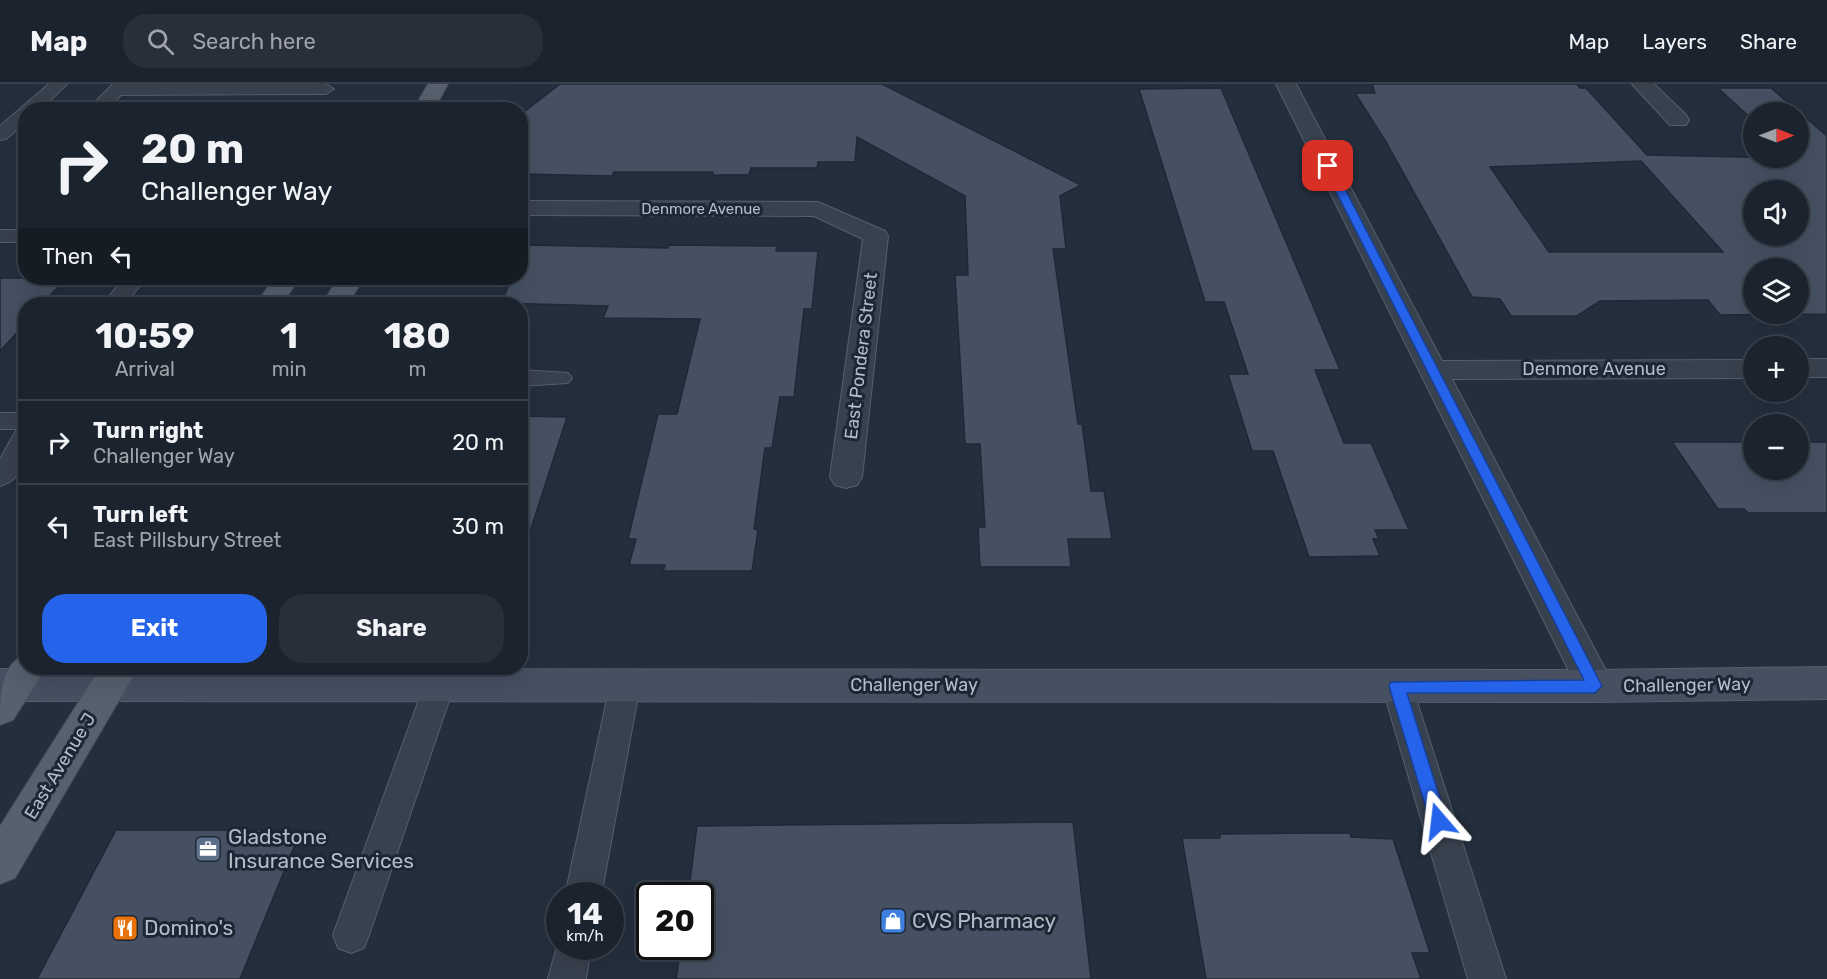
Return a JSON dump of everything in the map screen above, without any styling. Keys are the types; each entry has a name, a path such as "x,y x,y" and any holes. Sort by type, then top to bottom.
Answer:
{"main road":[{"path":"428,102 438,84"},
{"name":"Challenger Way","path":"11,686 114,676 439,686 1595,686 1827,683"},
{"name":"East Avenue J","path":"0,864 114,676"}],"street":[{"path":"1286,84 1595,686"},
{"path":"1642,84 1678,120"},
{"name":"Denmore Avenue","path":"528,208 818,209 876,236"},
{"name":"East Pondera Street","path":"846,477 876,236"},
{"path":"1809,368 1827,368"},
{"name":"Denmore Avenue","path":"1434,370 1743,369"}],"lane":[{"path":"38,102 59,84"},
{"path":"103,102 119,87 326,88"},
{"path":"0,135 18,120"},
{"path":"0,236 18,236"},
{"path":"119,297 130,285"},
{"path":"528,378 560,378"},
{"path":"0,421 18,421"},
{"path":"0,477 18,451"},
{"path":"586,882 625,685"},
{"path":"351,935 439,686"},
{"path":"1397,686 1487,979"},
{"path":"567,979 570,960"}],"building":[{"path":"560,84 882,84 1081,185 1060,196 1066,249 1053,249 1078,424 1082,424 1091,491 1104,491 1112,539 1068,539 1071,567 980,567 978,527 985,527 980,444 965,444 955,275 968,275 965,196 857,137 855,162 818,162 817,168 751,168 749,175 712,175 713,172 614,172 612,176 528,174 528,109"},
{"path":"1372,84 1577,84 1580,88 1586,88 1647,155 1743,157 1743,168 1809,168 1809,121 1827,136 1827,314 1809,314 1809,258 1743,258 1743,315 1720,315 1708,300 1600,301 1577,316 1511,316 1500,299 1472,297 1386,142 1355,93 1375,93","holes":["1641,161 1723,252 1549,252 1490,167"]},
{"path":"1221,88 1340,370 1315,370 1344,443 1371,443 1409,530 1375,530 1379,539 1373,539 1380,556 1309,557 1273,451 1252,451 1228,374 1248,374 1224,302 1205,302 1139,89"},
{"path":"1718,88 1771,88 1787,102 1743,102 1743,111"},
{"path":"528,245 668,248 668,245 777,246 776,251 818,251 812,309 804,309 794,397 780,397 772,448 765,448 754,529 758,530 752,571 663,571 665,565 629,565 636,539 628,539 658,414 677,414 700,319 603,318 608,306 528,304 528,297 504,297 509,285 528,285"},
{"path":"0,278 18,278 18,285 60,285 49,297 18,297 18,332 0,351"},
{"path":"528,416 567,417 528,538"},
{"path":"1672,442 1743,442 1743,480 1809,480 1809,442 1827,442 1827,513 1748,513 1744,509 1718,509"},
{"name":"CVS Pharmacy","path":"1073,822 1091,979 676,979 679,960 714,960 714,882 690,882 697,826"},
{"path":"116,830 301,830 240,979 37,979"},
{"path":"1350,833 1351,837 1393,839 1430,953 1412,953 1421,979 1206,979 1182,838 1220,838 1220,834"}],"place":[{"name":"Gladstone Insurance Services","path":"208,849"},
{"name":"CVS Pharmacy","path":"893,921"},
{"name":"Domino's","path":"125,928"}],"route":[{"path":"1328,166 1595,686 1397,686 1439,821"}]}
